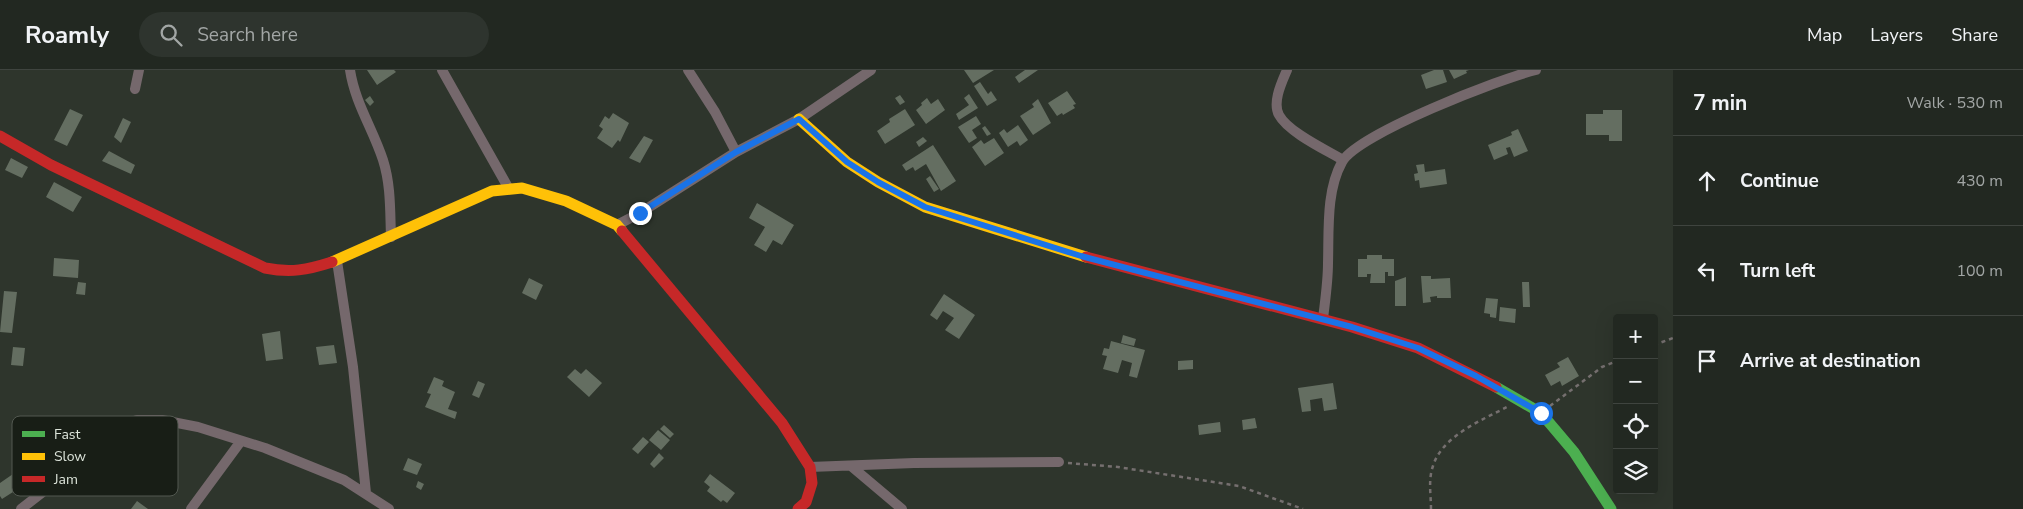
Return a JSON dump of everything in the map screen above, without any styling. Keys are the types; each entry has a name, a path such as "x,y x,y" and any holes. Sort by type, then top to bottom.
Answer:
{"street":[{"path":"135,89 139,70"},
{"path":"350,70 352,84 360,109 383,160 388,183 391,237"},
{"path":"442,70 509,189"},
{"path":"688,70 715,112 736,152"},
{"path":"617,225 640,213 736,152 799,119 871,70"},
{"path":"1287,70 1277,100 1278,115 1290,128 1343,160"},
{"path":"1323,320 1328,264 1328,232 1334,182 1343,160 1375,135 1406,120 1472,92 1536,70"},
{"path":"799,119 847,162 878,182 925,207 1081,256 1323,320 1418,348 1476,376 1541,413 1574,452 1611,509"},
{"path":"0,136 51,165 265,268 281,271 303,271 337,262 492,191 522,188 566,201 617,225 782,423 810,467 812,483 806,502 798,509"},
{"path":"337,262 353,368 366,493"},
{"path":"178,423 198,427 265,448 335,476 366,493 389,509"},
{"path":"191,509 241,441"},
{"path":"810,467 979,462 1059,462"},
{"path":"851,466 902,509"},
{"path":"21,509 38,496"}],"path":[{"path":"1658,344 1673,338"},
{"path":"1541,413 1602,367 1613,363"},
{"path":"1431,509 1430,478 1433,465 1440,453 1454,437 1469,427 1520,401"},
{"path":"1059,462 1118,467 1239,486 1303,509"}],"building":[{"path":"367,70 394,70 396,72 377,85"},
{"path":"964,70 994,70 973,83"},
{"path":"1025,70 1038,70 1019,83 1015,77"},
{"path":"1434,70 1443,70 1447,82 1426,89 1421,75"},
{"path":"1449,70 1469,70 1466,71 1467,73 1454,79"},
{"path":"980,82 988,94 991,91 997,100 987,106 974,86"},
{"path":"1067,91 1076,104 1073,105 1075,108 1063,115 1062,113 1057,116 1048,103"},
{"path":"969,94 978,108 959,120 956,114 969,105 964,98"},
{"path":"900,95 905,102 900,105 895,98"},
{"path":"370,96 374,102 370,106 365,100"},
{"path":"927,98 931,104 938,99 945,110 926,124 916,110"},
{"path":"1038,99 1051,123 1033,135 1020,116 1034,107 1032,104"},
{"path":"70,109 83,115 67,146 54,140"},
{"path":"905,109 915,125 885,144 877,131 890,122 889,119"},
{"path":"1603,110 1622,110 1622,141 1609,141 1609,135 1586,135 1586,114 1603,114"},
{"path":"613,113 629,123 620,142 618,140 612,148 597,138 603,129 599,126 605,116 609,119"},
{"path":"976,116 981,124 972,130 977,138 969,143 958,127"},
{"path":"123,118 131,122 121,143 114,137"},
{"path":"1018,125 1028,140 1020,146 1017,141 1008,147 999,133 1004,129 1007,133"},
{"path":"985,126 991,134 987,136 982,128"},
{"path":"1518,129 1528,151 1514,157 1510,147 1506,148 1508,154 1494,160 1488,145 1512,135 1511,132"},
{"path":"644,136 653,140 640,163 629,158"},
{"path":"923,137 927,141 919,147 916,142"},
{"path":"994,138 1004,153 985,166 972,147 981,140 984,144"},
{"path":"933,145 956,181 941,191 926,164 915,171 913,167 906,171 902,165"},
{"path":"109,151 135,165 131,174 102,161"},
{"path":"11,158 28,167 22,178 5,170"},
{"path":"1424,164 1425,172 1445,169 1447,184 1420,188 1419,180 1415,181 1414,174 1418,173 1416,165"},
{"path":"930,176 939,189 934,192 926,179"},
{"path":"54,182 82,197 73,212 46,197"},
{"path":"757,203 794,225 782,245 773,240 766,252 754,245 765,227 749,218"},
{"path":"1367,255 1382,255 1382,259 1394,259 1394,276 1388,276 1388,272 1385,272 1385,283 1370,283 1371,274 1367,274 1367,277 1358,277 1358,259 1367,259"},
{"path":"54,258 79,260 78,278 53,276"},
{"path":"1421,276 1431,276 1431,279 1450,278 1451,298 1430,297 1431,302 1423,303"},
{"path":"1406,277 1406,306 1395,306 1395,281"},
{"path":"529,278 543,285 536,300 522,293"},
{"path":"78,282 86,283 85,295 76,294"},
{"path":"1522,282 1529,282 1530,307 1523,307"},
{"path":"4,291 17,292 12,333 0,332"},
{"path":"944,294 975,315 959,339 945,330 954,318 943,311 937,320 930,315"},
{"path":"1486,298 1498,299 1496,318 1484,313"},
{"path":"1500,307 1516,309 1515,323 1499,321"},
{"path":"280,331 283,359 266,361 262,334"},
{"path":"1123,335 1136,339 1134,346 1121,343"},
{"path":"1111,341 1145,350 1137,378 1129,376 1132,363 1122,360 1118,373 1103,369 1107,356 1102,355 1104,348 1109,349"},
{"path":"334,345 337,363 319,365 316,347"},
{"path":"13,347 25,348 23,366 11,365"},
{"path":"1568,357 1579,376 1562,386 1560,381 1551,386 1545,375 1560,367 1557,363"},
{"path":"1193,360 1193,369 1178,370 1178,361"},
{"path":"575,369 581,374 586,369 602,383 589,397 567,377"},
{"path":"434,377 444,381 442,386 455,392 448,409 457,412 455,419 425,407 431,394 427,393"},
{"path":"478,381 485,384 479,398 472,395"},
{"path":"1333,383 1337,409 1324,411 1322,398 1310,400 1311,411 1302,412 1298,388"},
{"path":"1255,418 1257,428 1243,430 1242,420"},
{"path":"1220,422 1221,432 1199,435 1198,425"},
{"path":"664,425 674,434 670,438 660,429"},
{"path":"658,430 670,440 661,450 649,440"},
{"path":"643,437 649,442 638,454 632,449"},
{"path":"659,453 664,458 654,468 650,464"},
{"path":"408,458 422,464 417,475 403,470"},
{"path":"710,474 735,493 727,503 723,500 721,502 707,491 710,487 704,482"},
{"path":"12,475 12,493 2,499 0,496 0,483"},
{"path":"418,481 424,484 421,490 416,487"},
{"path":"137,501 148,509 131,509"}],"traffic: fast":[{"path":"1496,387 1541,413 1574,452 1611,509"}],"traffic: slow":[{"path":"799,119 847,162 878,182 925,207 1086,257"},
{"path":"332,262 492,191 522,188 566,201 617,225 622,231"}],"traffic: jam":[{"path":"0,136 51,165 265,268 299,270 332,262"},
{"path":"622,231 782,423 810,467 812,483 806,502 798,509"},
{"path":"1086,257 1352,327 1418,348 1496,387"}],"route":[{"path":"640,213 736,152 799,119 847,162 878,182 925,207 1081,256 1352,327 1418,348 1476,376 1541,413"}]}
